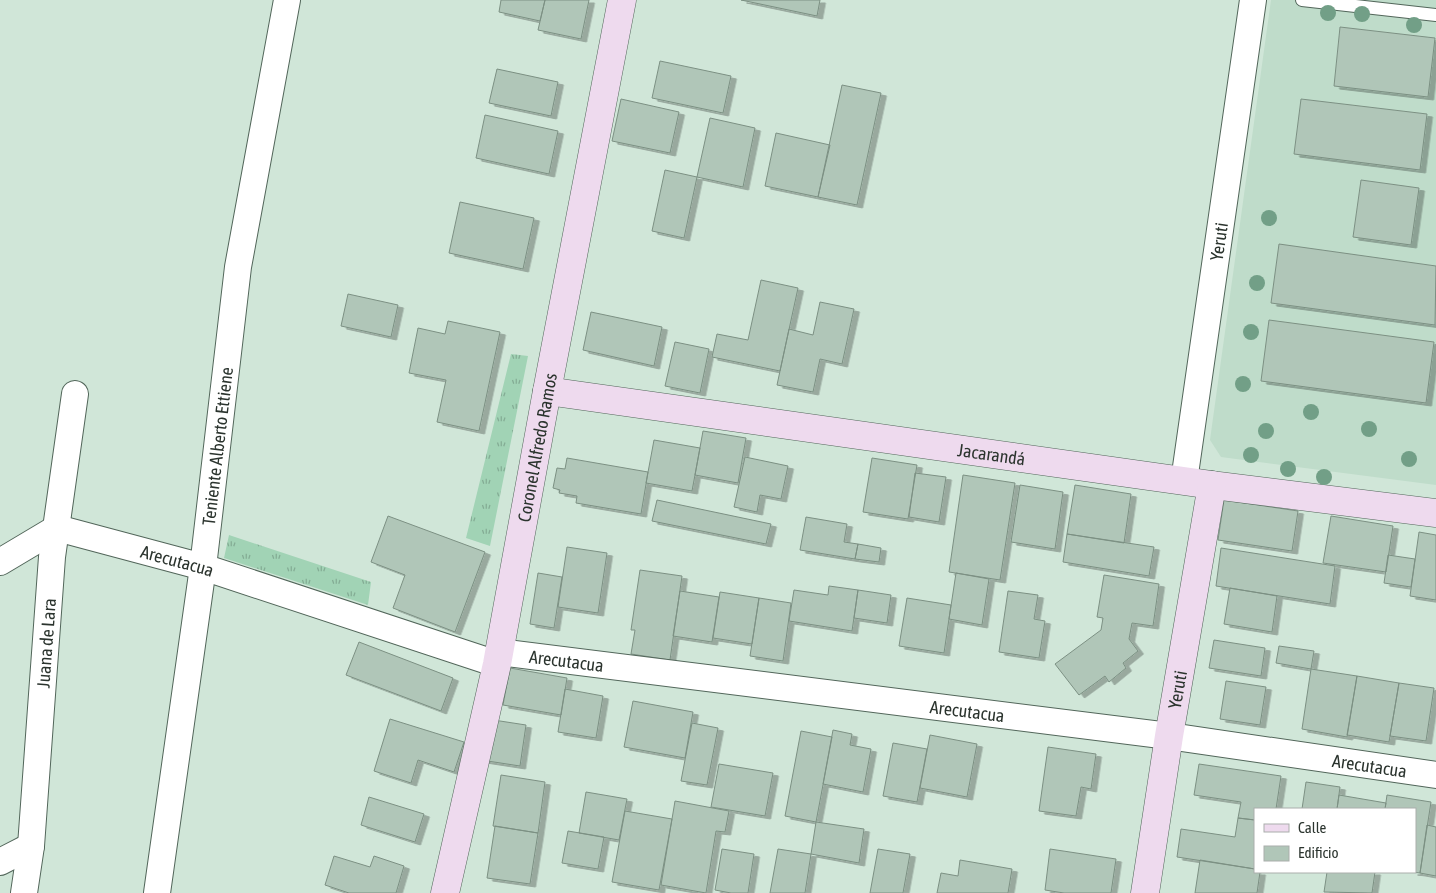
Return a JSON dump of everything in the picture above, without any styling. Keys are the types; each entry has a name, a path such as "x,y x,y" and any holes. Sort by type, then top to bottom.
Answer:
{"street":[{"name":"Teniente Alberto Ettiene","path":"157,893 203,567 238,268 288,0"},
{"name":"Coronel Alfredo Ramos","path":"448,892 498,658 622,0"},
{"name":"Yeruti","path":"1184,481 1253,0"},
{"name":"Jacarandá","path":"547,391 1212,485 1436,512"},
{"name":"Juana de Lara","path":"24,893 31,846 52,557 75,394"},
{"name":"Yeruti","path":"1145,893 1169,736 1212,485"},
{"name":"Arecutacua","path":"57,528 203,567 498,658 1169,736 1436,775"},
{"path":"0,562 57,528"},
{"path":"0,862 31,846"}],"lane":[{"path":"1302,0 1436,15"}],"shaded area":[{"path":"1271,0 1436,0 1436,266 1279,245 1271,303 1435,325 1436,321 1436,485 1221,457 1210,440","holes":["1340,27 1434,38 1428,96 1334,86","1301,99 1426,114 1420,169 1294,154","1361,180 1418,188 1411,244 1353,236"]}],"green space":[{"path":"511,354 528,356 490,546 466,538"},
{"path":"229,535 371,582 368,605 224,558"}],"building":[{"path":"501,0 545,0 540,21 499,12"},
{"path":"545,0 589,0 581,39 538,30"},
{"path":"741,0 820,0 817,16"},
{"path":"1340,27 1435,38 1428,97 1334,86"},
{"path":"660,61 731,76 723,113 652,98"},
{"path":"497,69 558,82 551,116 489,103"},
{"path":"842,85 881,93 857,205 818,197"},
{"path":"621,99 679,112 670,153 612,141"},
{"path":"1301,99 1427,114 1420,170 1294,154"},
{"path":"485,115 558,131 549,174 476,158"},
{"path":"710,118 755,128 743,187 697,177"},
{"path":"776,133 830,145 818,197 765,186"},
{"path":"665,170 697,177 684,238 652,231"},
{"path":"1361,180 1419,188 1411,245 1353,237"},
{"path":"460,202 534,218 523,269 449,253"},
{"path":"1279,244 1436,266 1435,325 1271,303"},
{"path":"761,280 798,288 780,371 712,357 717,334 748,340"},
{"path":"348,294 398,305 391,337 341,326"},
{"path":"820,302 854,309 842,364 820,359 813,392 777,385 789,329 813,335"},
{"path":"591,312 662,327 654,366 583,350"},
{"path":"1269,320 1434,342 1426,403 1261,381"},
{"path":"448,321 500,332 479,431 437,422 446,380 409,373 418,328 445,334"},
{"path":"675,342 709,349 700,393 665,386"},
{"path":"703,431 746,438 738,483 695,475"},
{"path":"654,440 700,448 692,491 646,483"},
{"path":"745,457 788,466 781,499 760,495 757,512 734,507"},
{"path":"567,458 648,472 641,514 576,503 577,496 559,493 560,490 553,488 557,468 565,469"},
{"path":"872,458 917,465 908,519 863,512"},
{"path":"915,473 946,477 939,522 909,517"},
{"path":"963,475 1015,483 1000,580 949,572"},
{"path":"1020,485 1063,492 1055,549 1011,542"},
{"path":"1075,485 1131,494 1124,543 1067,534"},
{"path":"657,500 771,524 766,544 652,521"},
{"path":"1224,500 1298,511 1292,551 1218,540"},
{"path":"388,516 485,552 455,632 393,608 405,575 371,562"},
{"path":"1331,516 1393,526 1386,572 1323,563"},
{"path":"806,517 847,524 844,542 858,544 855,559 800,550"},
{"path":"1419,532 1436,535 1436,600 1410,596"},
{"path":"1067,534 1154,547 1149,576 1063,562"},
{"path":"858,544 881,548 879,562 855,559"},
{"path":"567,547 607,553 598,613 558,607"},
{"path":"1221,548 1335,566 1330,604 1216,586"},
{"path":"1388,555 1415,559 1411,587 1384,583"},
{"path":"640,570 682,576 670,660 631,654 635,630 631,630"},
{"path":"538,573 562,577 554,628 530,624"},
{"path":"956,573 989,579 982,625 949,619"},
{"path":"1104,575 1159,584 1153,626 1132,623 1129,639 1138,651 1123,663 1126,668 1109,682 1105,676 1079,695 1055,664 1101,630 1103,618 1097,617"},
{"path":"829,586 858,590 852,631 789,621 794,590 828,595"},
{"path":"1230,588 1277,596 1272,632 1224,624"},
{"path":"858,590 891,595 887,623 854,618"},
{"path":"680,591 719,597 712,642 673,636"},
{"path":"1008,591 1038,595 1034,619 1045,621 1039,658 999,652"},
{"path":"720,592 759,598 752,644 713,638"},
{"path":"759,598 791,603 783,661 750,656"},
{"path":"907,598 951,605 944,653 899,646"},
{"path":"1214,640 1265,648 1261,676 1209,668"},
{"path":"359,642 453,678 441,711 346,675"},
{"path":"1279,646 1314,651 1311,669 1276,663"},
{"path":"510,668 567,678 561,715 503,705"},
{"path":"1311,669 1357,676 1347,737 1302,729"},
{"path":"1357,676 1399,683 1389,742 1347,735"},
{"path":"1226,681 1266,687 1260,725 1220,719"},
{"path":"1399,683 1434,688 1426,741 1390,736"},
{"path":"565,689 603,696 596,738 558,732"},
{"path":"633,701 693,712 685,758 624,747"},
{"path":"390,719 464,742 454,772 418,760 411,783 374,771"},
{"path":"487,719 526,725 520,766 481,760"},
{"path":"692,723 718,728 707,785 681,781"},
{"path":"833,730 852,734 850,745 871,749 863,792 823,784"},
{"path":"801,731 832,737 816,822 785,816"},
{"path":"930,735 977,744 967,797 920,788"},
{"path":"893,743 927,749 917,802 883,796"},
{"path":"1048,747 1096,754 1091,789 1081,787 1076,816 1039,811"},
{"path":"719,764 773,773 765,816 711,807"},
{"path":"1199,764 1281,776 1276,808 1254,808 1254,820 1238,818 1241,802 1194,795"},
{"path":"501,775 545,782 538,833 493,826"},
{"path":"1306,782 1340,787 1337,808 1302,808"},
{"path":"586,792 627,799 619,840 579,833"},
{"path":"1339,795 1386,803 1385,808 1337,808"},
{"path":"1387,795 1431,802 1420,873 1416,872 1416,808 1385,808"},
{"path":"369,797 424,814 415,842 361,825"},
{"path":"675,801 729,811 725,832 716,831 706,893 661,885"},
{"path":"625,811 672,819 659,890 612,882"},
{"path":"1238,818 1254,820 1254,869 1177,857 1181,829 1235,837"},
{"path":"816,822 864,829 859,863 811,854"},
{"path":"1427,825 1436,827 1436,876 1420,873"},
{"path":"495,826 538,833 530,884 487,878"},
{"path":"568,831 604,837 598,869 562,863"},
{"path":"722,849 754,854 748,893 731,893 715,890"},
{"path":"778,849 811,854 805,893 770,893"},
{"path":"878,849 910,854 903,893 870,893"},
{"path":"1050,849 1116,859 1111,893 1064,893 1045,890"},
{"path":"334,856 370,867 374,856 404,866 396,893 349,893 325,885"},
{"path":"960,860 1012,869 1008,893 937,893 941,873 958,876"},
{"path":"1200,860 1254,869 1254,873 1260,873 1257,893 1195,893"},
{"path":"1327,873 1375,873 1372,893 1324,892"}]}
